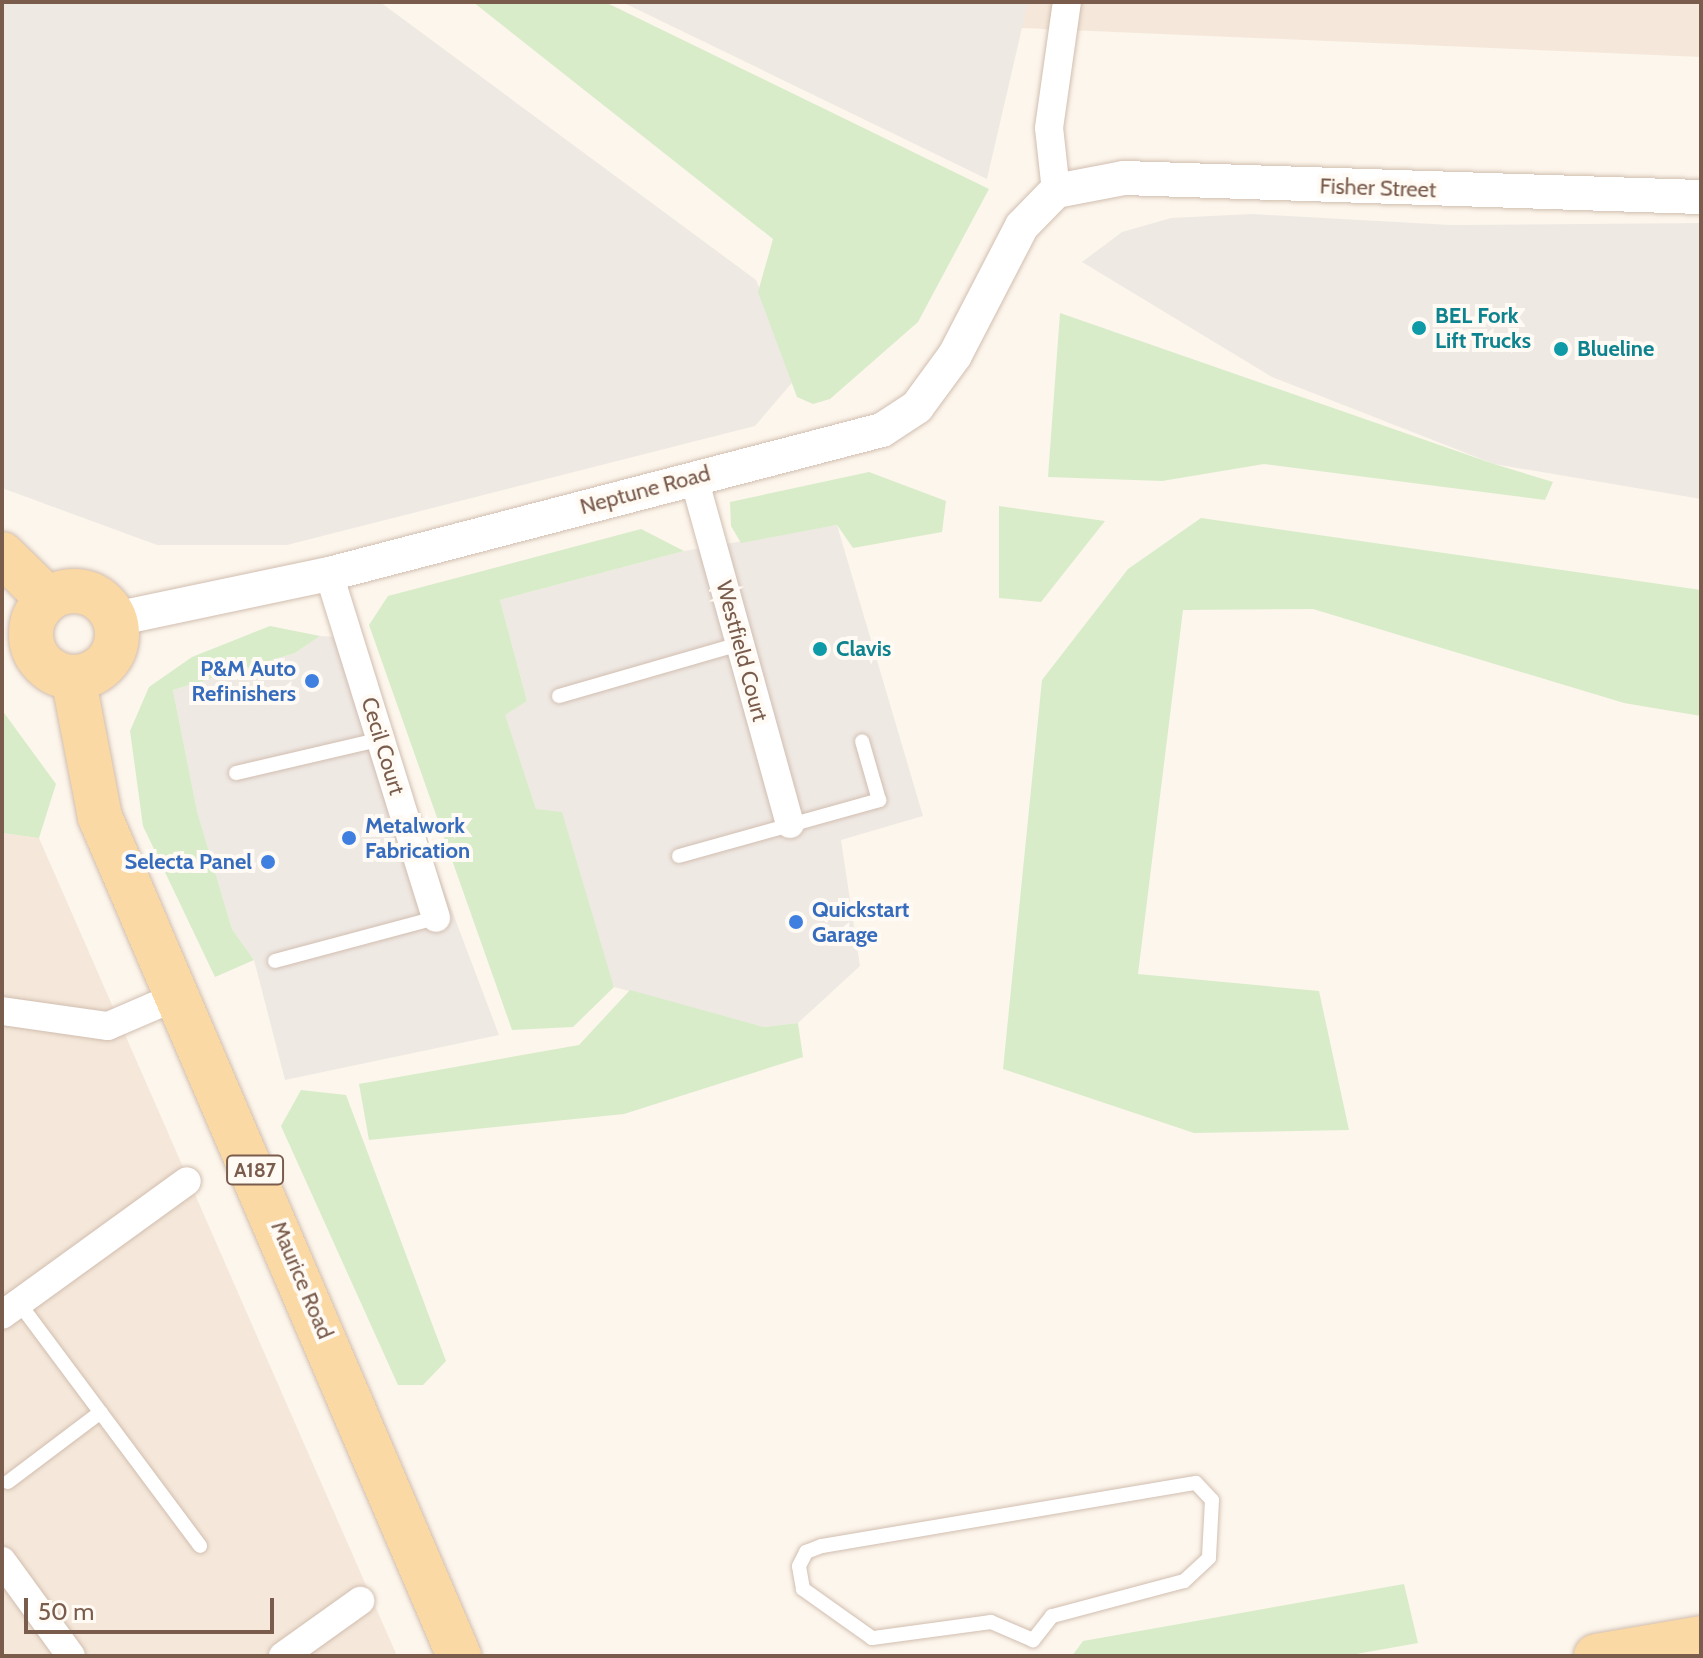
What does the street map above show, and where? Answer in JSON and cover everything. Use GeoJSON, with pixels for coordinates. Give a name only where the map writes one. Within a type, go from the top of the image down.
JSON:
{"type":"FeatureCollection","features":[{"type":"Feature","properties":{"kind":"main road"},"geometry":{"type":"LineString","coordinates":[[2,554],[48,599]]}},
{"type":"Feature","properties":{"kind":"main road"},"geometry":{"type":"LineString","coordinates":[[87,592],[115,619],[110,659],[73,677],[49,669],[33,647],[33,621],[48,599],[87,592]]}},
{"type":"Feature","properties":{"kind":"main road","name":"Maurice Road"},"geometry":{"type":"LineString","coordinates":[[73,677],[100,817],[180,995],[459,1656]]}},
{"type":"Feature","properties":{"kind":"main road"},"geometry":{"type":"LineString","coordinates":[[1617,1654],[1701,1638]]}},
{"type":"Feature","properties":{"kind":"street"},"geometry":{"type":"LineString","coordinates":[[1056,191],[1049,128],[1067,2]]}},
{"type":"Feature","properties":{"kind":"street","name":"Fisher Street"},"geometry":{"type":"LineString","coordinates":[[1056,191],[1124,178],[1701,197]]}},
{"type":"Feature","properties":{"kind":"street","name":"Neptune Road"},"geometry":{"type":"LineString","coordinates":[[115,619],[329,574],[882,430],[917,407],[955,355],[1022,226],[1056,191]]}},
{"type":"Feature","properties":{"kind":"street","name":"Westfield Court"},"geometry":{"type":"LineString","coordinates":[[694,478],[790,824]]}},
{"type":"Feature","properties":{"kind":"street","name":"Cecil Court"},"geometry":{"type":"LineString","coordinates":[[329,574],[436,918]]}},
{"type":"Feature","properties":{"kind":"street"},"geometry":{"type":"LineString","coordinates":[[2,1011],[108,1026],[180,995]]}},
{"type":"Feature","properties":{"kind":"street"},"geometry":{"type":"LineString","coordinates":[[10,1309],[187,1181]]}},
{"type":"Feature","properties":{"kind":"street"},"geometry":{"type":"LineString","coordinates":[[2,1561],[71,1656]]}},
{"type":"Feature","properties":{"kind":"street"},"geometry":{"type":"LineString","coordinates":[[283,1656],[360,1601]]}},
{"type":"Feature","properties":{"kind":"lane"},"geometry":{"type":"LineString","coordinates":[[559,696],[739,644]]}},
{"type":"Feature","properties":{"kind":"lane"},"geometry":{"type":"LineString","coordinates":[[236,773],[382,739]]}},
{"type":"Feature","properties":{"kind":"lane"},"geometry":{"type":"LineString","coordinates":[[679,856],[879,800],[862,741]]}},
{"type":"Feature","properties":{"kind":"lane"},"geometry":{"type":"LineString","coordinates":[[275,961],[436,918]]}},
{"type":"Feature","properties":{"kind":"lane"},"geometry":{"type":"LineString","coordinates":[[10,1309],[101,1412],[200,1546]]}},
{"type":"Feature","properties":{"kind":"lane"},"geometry":{"type":"LineString","coordinates":[[8,1482],[101,1412]]}},
{"type":"Feature","properties":{"kind":"lane"},"geometry":{"type":"LineString","coordinates":[[1033,1640],[991,1622],[872,1638],[803,1589],[799,1566],[806,1552],[822,1546],[1196,1483],[1212,1500],[1209,1558],[1184,1581],[1052,1616],[1033,1640],[1036,1656]]}},
{"type":"Feature","properties":{"kind":"shaded area"},"geometry":{"type":"Polygon","coordinates":[[[2,2],[380,2],[756,280],[797,377],[755,426],[287,545],[157,545],[2,488],[2,2]]]}},
{"type":"Feature","properties":{"kind":"shaded area"},"geometry":{"type":"Polygon","coordinates":[[[622,2],[1028,2],[987,179],[622,2]]]}},
{"type":"Feature","properties":{"kind":"shaded area"},"geometry":{"type":"Polygon","coordinates":[[[1028,2],[1701,2],[1701,57],[1021,28],[1028,2]]]}},
{"type":"Feature","properties":{"kind":"shaded area"},"geometry":{"type":"Polygon","coordinates":[[[1251,214],[1451,225],[1701,223],[1701,499],[1494,464],[1272,377],[1082,262],[1122,232],[1171,218],[1251,214]]]}},
{"type":"Feature","properties":{"kind":"shaded area"},"geometry":{"type":"Polygon","coordinates":[[[837,525],[923,816],[841,840],[860,966],[798,1023],[764,1027],[614,987],[563,819],[536,809],[504,715],[527,701],[500,600],[684,551],[837,525]]]}},
{"type":"Feature","properties":{"kind":"shaded area"},"geometry":{"type":"Polygon","coordinates":[[[320,636],[349,638],[499,1035],[285,1080],[254,960],[232,929],[197,811],[173,690],[295,653],[320,636]]]}},
{"type":"Feature","properties":{"kind":"shaded area"},"geometry":{"type":"Polygon","coordinates":[[[2,833],[39,838],[397,1656],[2,1656],[2,833]]]}},
{"type":"Feature","properties":{"kind":"green space"},"geometry":{"type":"Polygon","coordinates":[[[473,2],[605,2],[989,189],[918,322],[830,399],[813,404],[797,397],[758,292],[773,239],[473,2]]]}},
{"type":"Feature","properties":{"kind":"green space"},"geometry":{"type":"Polygon","coordinates":[[[1060,313],[1553,482],[1545,500],[1264,464],[1162,481],[1048,477],[1060,313]]]}},
{"type":"Feature","properties":{"kind":"green space"},"geometry":{"type":"Polygon","coordinates":[[[869,472],[946,501],[942,532],[853,548],[837,525],[741,543],[731,526],[730,502],[869,472]]]}},
{"type":"Feature","properties":{"kind":"green space"},"geometry":{"type":"Polygon","coordinates":[[[999,506],[1105,521],[1041,602],[999,598],[999,506]]]}},
{"type":"Feature","properties":{"kind":"green space"},"geometry":{"type":"Polygon","coordinates":[[[1201,518],[1701,590],[1701,716],[1624,703],[1313,609],[1183,610],[1138,974],[1319,991],[1349,1130],[1194,1133],[1003,1069],[1042,680],[1128,569],[1201,518]]]}},
{"type":"Feature","properties":{"kind":"green space"},"geometry":{"type":"Polygon","coordinates":[[[641,529],[684,551],[500,600],[527,701],[505,715],[536,809],[562,812],[614,987],[573,1027],[512,1030],[369,625],[388,596],[641,529]]]}},
{"type":"Feature","properties":{"kind":"green space"},"geometry":{"type":"Polygon","coordinates":[[[270,626],[320,636],[295,653],[173,690],[197,811],[232,929],[254,960],[215,977],[143,826],[130,731],[149,687],[192,657],[270,626]]]}},
{"type":"Feature","properties":{"kind":"green space"},"geometry":{"type":"Polygon","coordinates":[[[2,710],[56,784],[39,838],[2,833],[2,710]]]}},
{"type":"Feature","properties":{"kind":"green space"},"geometry":{"type":"Polygon","coordinates":[[[630,990],[764,1027],[798,1023],[803,1057],[624,1114],[369,1140],[359,1084],[579,1045],[630,990]]]}},
{"type":"Feature","properties":{"kind":"green space"},"geometry":{"type":"Polygon","coordinates":[[[301,1090],[346,1095],[446,1361],[423,1385],[398,1385],[281,1126],[301,1090]]]}},
{"type":"Feature","properties":{"kind":"green space"},"geometry":{"type":"Polygon","coordinates":[[[1404,1584],[1418,1643],[1345,1656],[1072,1656],[1083,1641],[1404,1584]]]}},
{"type":"Feature","properties":{"kind":"place","name":"BEL Fork Lift Trucks"},"geometry":{"type":"Point","coordinates":[1419,328]}},
{"type":"Feature","properties":{"kind":"place","name":"Blueline"},"geometry":{"type":"Point","coordinates":[1561,349]}},
{"type":"Feature","properties":{"kind":"place","name":"Clavis"},"geometry":{"type":"Point","coordinates":[820,649]}},
{"type":"Feature","properties":{"kind":"place","name":"P&M Auto Refinishers"},"geometry":{"type":"Point","coordinates":[312,681]}},
{"type":"Feature","properties":{"kind":"place","name":"Metalwork Fabrication"},"geometry":{"type":"Point","coordinates":[349,838]}},
{"type":"Feature","properties":{"kind":"place","name":"Selecta Panel"},"geometry":{"type":"Point","coordinates":[268,862]}},
{"type":"Feature","properties":{"kind":"place","name":"Quickstart Garage"},"geometry":{"type":"Point","coordinates":[796,922]}}]}
